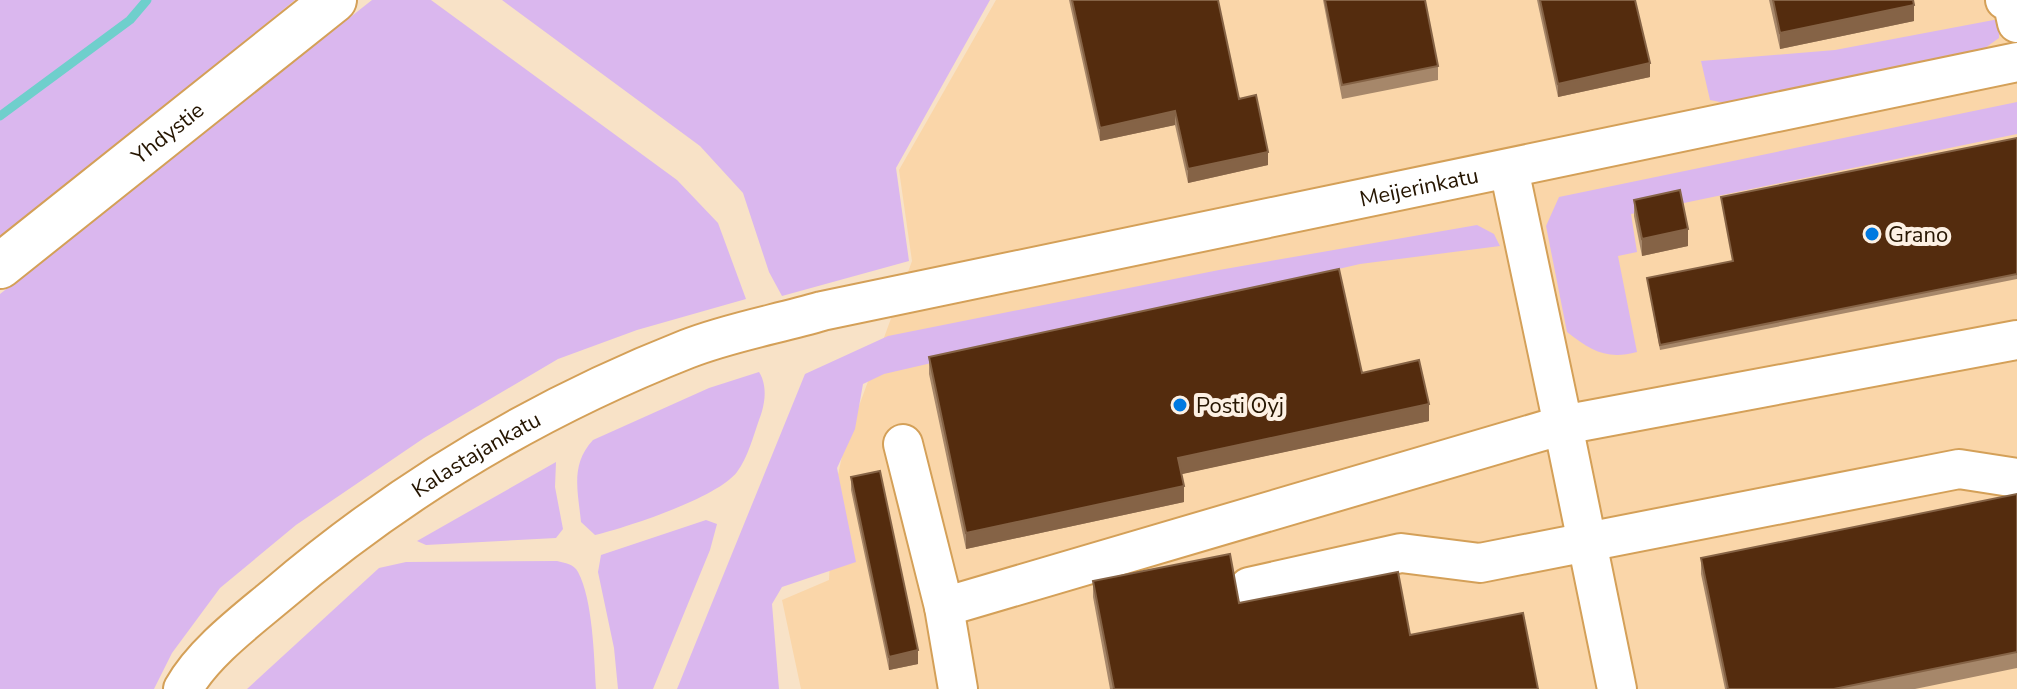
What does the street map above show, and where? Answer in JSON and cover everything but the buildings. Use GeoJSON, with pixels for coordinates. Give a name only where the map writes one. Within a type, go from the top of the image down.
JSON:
{"type":"FeatureCollection","features":[{"type":"Feature","properties":{"kind":"main road","name":"Yhdystie"},"geometry":{"type":"LineString","coordinates":[[0,266],[334,0]]}},
{"type":"Feature","properties":{"kind":"street"},"geometry":{"type":"LineString","coordinates":[[2005,0],[2013,5],[2017,23]]}},
{"type":"Feature","properties":{"kind":"street","name":"Meijerinkatu"},"geometry":{"type":"LineString","coordinates":[[822,311],[2017,62]]}},
{"type":"Feature","properties":{"kind":"street"},"geometry":{"type":"LineString","coordinates":[[1509,169],[1617,689]]}},
{"type":"Feature","properties":{"kind":"street","name":"Kalastajankatu"},"geometry":{"type":"LineString","coordinates":[[183,689],[190,676],[307,569],[460,460],[570,402],[690,348],[822,311]]}},
{"type":"Feature","properties":{"kind":"street"},"geometry":{"type":"LineString","coordinates":[[944,607],[1563,425],[2017,340]]}},
{"type":"Feature","properties":{"kind":"street"},"geometry":{"type":"LineString","coordinates":[[903,444],[944,607],[958,689]]}},
{"type":"Feature","properties":{"kind":"street"},"geometry":{"type":"LineString","coordinates":[[1249,587],[1401,553],[1480,563],[1959,469],[2017,478]]}},
{"type":"Feature","properties":{"kind":"shaded area"},"geometry":{"type":"Polygon","coordinates":[[[0,0],[295,0],[0,241],[0,0]]]}},
{"type":"Feature","properties":{"kind":"shaded area"},"geometry":{"type":"Polygon","coordinates":[[[372,0],[431,0],[677,180],[718,223],[746,299],[637,330],[558,359],[424,438],[296,525],[220,588],[172,653],[154,689],[0,689],[0,294],[372,0]]]}},
{"type":"Feature","properties":{"kind":"shaded area"},"geometry":{"type":"Polygon","coordinates":[[[502,0],[990,0],[896,168],[909,261],[782,296],[769,272],[743,193],[700,146],[502,0]]]}},
{"type":"Feature","properties":{"kind":"shaded area"},"geometry":{"type":"Polygon","coordinates":[[[996,0],[2017,0],[2017,689],[801,689],[782,600],[829,580],[833,498],[844,447],[912,261],[899,170],[996,0]]]}},
{"type":"Feature","properties":{"kind":"shaded area"},"geometry":{"type":"Polygon","coordinates":[[[1999,19],[1999,38],[1971,58],[1730,104],[1710,100],[1701,61],[1835,50],[1999,19]]]}},
{"type":"Feature","properties":{"kind":"shaded area"},"geometry":{"type":"Polygon","coordinates":[[[2017,102],[2017,134],[1631,214],[1637,252],[1618,256],[1637,352],[1617,355],[1600,352],[1567,332],[1546,226],[1559,197],[2017,102]]]}},
{"type":"Feature","properties":{"kind":"shaded area"},"geometry":{"type":"Polygon","coordinates":[[[1477,225],[1494,234],[1500,246],[1360,264],[884,374],[863,384],[855,429],[837,468],[856,562],[782,587],[772,604],[779,689],[677,689],[805,374],[888,336],[1219,270],[1477,225]]]}},
{"type":"Feature","properties":{"kind":"shaded area"},"geometry":{"type":"Polygon","coordinates":[[[759,372],[765,389],[761,414],[744,460],[727,482],[671,510],[610,531],[595,535],[581,522],[578,469],[593,440],[709,388],[759,372]]]}},
{"type":"Feature","properties":{"kind":"shaded area"},"geometry":{"type":"Polygon","coordinates":[[[556,462],[555,487],[563,529],[556,538],[426,545],[417,541],[556,462]]]}},
{"type":"Feature","properties":{"kind":"shaded area"},"geometry":{"type":"Polygon","coordinates":[[[706,520],[717,524],[710,550],[653,689],[618,689],[614,648],[598,572],[601,555],[706,520]]]}},
{"type":"Feature","properties":{"kind":"shaded area"},"geometry":{"type":"Polygon","coordinates":[[[557,561],[574,567],[583,584],[592,629],[596,689],[247,689],[379,568],[406,562],[557,561]]]}},
{"type":"Feature","properties":{"kind":"waterway"},"geometry":{"type":"LineString","coordinates":[[0,116],[130,20],[147,0]]}},
{"type":"Feature","properties":{"kind":"place","name":"Grano"},"geometry":{"type":"Point","coordinates":[1872,234]}},
{"type":"Feature","properties":{"kind":"place","name":"Posti Oyj"},"geometry":{"type":"Point","coordinates":[1180,405]}}]}
